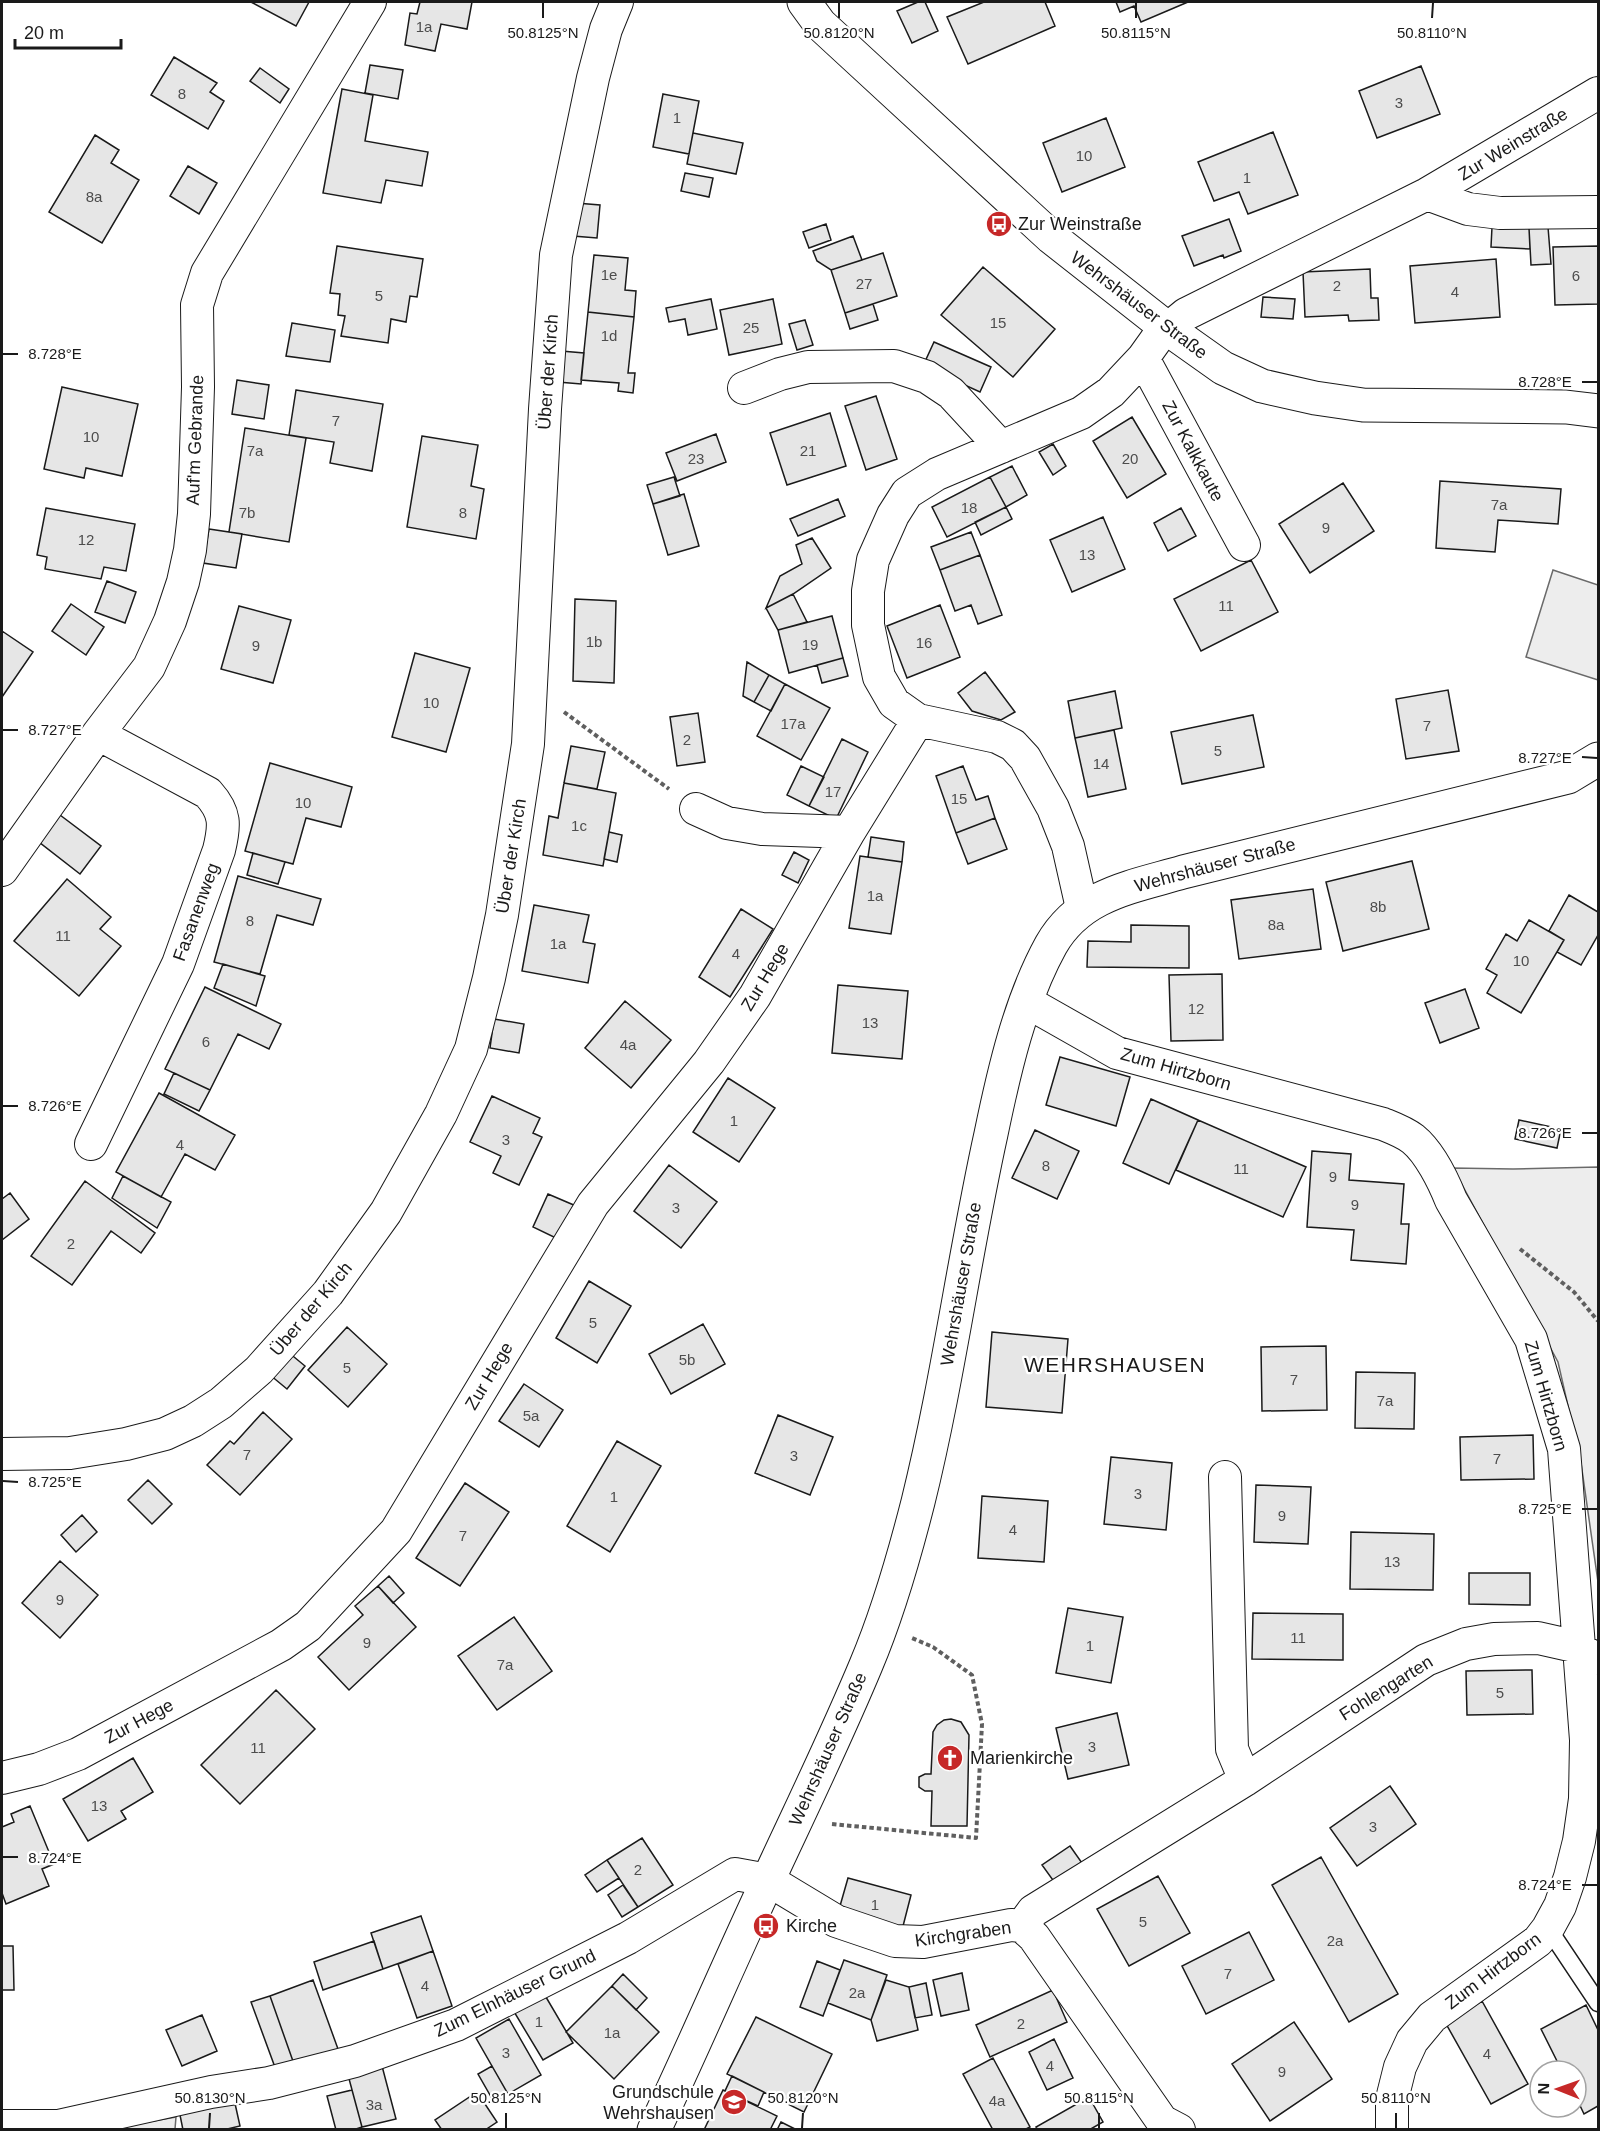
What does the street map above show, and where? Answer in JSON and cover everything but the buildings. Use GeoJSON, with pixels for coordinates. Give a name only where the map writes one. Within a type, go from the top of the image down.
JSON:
{"type":"FeatureCollection","features":[{"type":"Feature","properties":{"kind":"street","name":"Auf'm Gebrande"},"geometry":{"type":"LineString","coordinates":[[2,870],[98,734],[149,667],[170,621],[183,582],[190,550],[194,514],[198,387],[197,305],[207,273],[370,2]]}},
{"type":"Feature","properties":{"kind":"street","name":"Über der Kirch"},"geometry":{"type":"LineString","coordinates":[[2,1454],[70,1453],[126,1444],[165,1434],[193,1421],[221,1403],[259,1370],[328,1293],[386,1212],[441,1114],[471,1049],[502,915],[528,744],[544,421],[556,255],[593,78],[606,28],[616,2]]}},
{"type":"Feature","properties":{"kind":"street","name":"Wehrshäuser Straße"},"geometry":{"type":"LineString","coordinates":[[804,2],[820,24],[1051,237],[1223,369],[1262,386],[1315,398],[1363,405],[1566,407],[1599,411]]}},
{"type":"Feature","properties":{"kind":"street","name":"Zur Weinstraße"},"geometry":{"type":"LineString","coordinates":[[1168,329],[1196,309],[1427,194],[1599,93]]}},
{"type":"Feature","properties":{"kind":"street","name":"Zur Weinstraße"},"geometry":{"type":"LineString","coordinates":[[1427,194],[1468,209],[1500,213],[1599,212]]}},
{"type":"Feature","properties":{"kind":"street"},"geometry":{"type":"LineString","coordinates":[[1082,908],[1068,846],[1044,790],[1025,758],[1013,746],[998,737],[918,720],[894,703],[879,677],[868,625],[868,591],[873,560],[893,515],[908,493],[937,474],[1082,413],[1111,392],[1143,358],[1158,337],[1168,329]]}},
{"type":"Feature","properties":{"kind":"street","name":"Zur Kalkkaute"},"geometry":{"type":"LineString","coordinates":[[1143,358],[1244,545]]}},
{"type":"Feature","properties":{"kind":"street"},"geometry":{"type":"LineString","coordinates":[[744,388],[780,374],[808,367],[894,366],[927,377],[951,393],[1001,447]]}},
{"type":"Feature","properties":{"kind":"street","name":"Wehrshäuser Straße"},"geometry":{"type":"LineString","coordinates":[[1566,407],[1599,402]]}},
{"type":"Feature","properties":{"kind":"street","name":"Zur Hege"},"geometry":{"type":"LineString","coordinates":[[2,1778],[39,1769],[78,1754],[280,1646],[308,1626],[396,1531],[593,1204],[710,1062],[755,996],[849,832],[918,720]]}},
{"type":"Feature","properties":{"kind":"street","name":"Fasanenweg"},"geometry":{"type":"LineString","coordinates":[[91,1144],[178,964],[219,850],[223,832],[223,816],[217,803],[208,793],[98,734]]}},
{"type":"Feature","properties":{"kind":"street","name":"Wehrshäuser Straße"},"geometry":{"type":"LineString","coordinates":[[654,2130],[867,1664],[882,1624],[918,1500],[949,1352],[978,1192],[1012,1047],[1040,968],[1062,929],[1082,908],[1124,889],[1183,872],[1583,780],[1599,759]]}},
{"type":"Feature","properties":{"kind":"street"},"geometry":{"type":"LineString","coordinates":[[696,810],[727,823],[762,829],[849,832]]}},
{"type":"Feature","properties":{"kind":"street","name":"Zum Hirtzborn"},"geometry":{"type":"LineString","coordinates":[[1027,1002],[1117,1053],[1383,1124],[1404,1133],[1414,1140],[1442,1178],[1451,1200],[1532,1339],[1564,1449],[1588,1654],[1584,1799],[1579,1841],[1560,1906],[1538,1941],[1432,2017],[1412,2041],[1400,2067],[1392,2099],[1392,2130]]}},
{"type":"Feature","properties":{"kind":"street"},"geometry":{"type":"LineString","coordinates":[[1225,1477],[1232,1749],[1245,1780]]}},
{"type":"Feature","properties":{"kind":"street","name":"Fohlengarten"},"geometry":{"type":"LineString","coordinates":[[1022,1926],[1033,1911],[1245,1780],[1426,1660],[1466,1644],[1494,1639],[1538,1638],[1588,1654]]}},
{"type":"Feature","properties":{"kind":"street","name":"Zum Elnhäuser Grund"},"geometry":{"type":"LineString","coordinates":[[2,2126],[58,2126],[211,2092],[269,2083],[355,2061],[456,2025],[628,1938],[735,1874],[768,1880]]}},
{"type":"Feature","properties":{"kind":"street","name":"Kirchgraben"},"geometry":{"type":"LineString","coordinates":[[768,1880],[836,1921],[895,1941],[923,1942],[1011,1925],[1022,1926],[1034,1937],[1162,2121],[1179,2130]]}},
{"type":"Feature","properties":{"kind":"lane"},"geometry":{"type":"LineString","coordinates":[[1548,1928],[1599,2003]]}},
{"type":"Feature","properties":{"kind":"path"},"geometry":{"type":"LineString","coordinates":[[530,686],[696,810]]}},
{"type":"Feature","properties":{"kind":"path"},"geometry":{"type":"LineString","coordinates":[[1543,1267],[1574,1292],[1599,1321]]}},
{"type":"Feature","properties":{"kind":"path"},"geometry":{"type":"LineString","coordinates":[[796,1820],[976,1838],[982,1724],[972,1675],[933,1647],[882,1624]]}},
{"type":"Feature","properties":{"kind":"shaded area"},"geometry":{"type":"Polygon","coordinates":[[[1553,570],[1598,585],[1598,680],[1526,657],[1553,570]]]}},
{"type":"Feature","properties":{"kind":"shaded area"},"geometry":{"type":"Polygon","coordinates":[[[1598,1167],[1598,1582],[1581,1463],[1558,1362],[1453,1168],[1598,1167]]]}},
{"type":"Feature","properties":{"kind":"shaded area"},"geometry":{"type":"Polygon","coordinates":[[[176,2117],[175,2129],[108,2129],[176,2117]]]}},
{"type":"Feature","properties":{"kind":"place","name":"Zur Weinstraße"},"geometry":{"type":"Point","coordinates":[999,224]}},
{"type":"Feature","properties":{"kind":"place","name":"Marienkirche"},"geometry":{"type":"Point","coordinates":[950,1758]}},
{"type":"Feature","properties":{"kind":"place","name":"Kirche"},"geometry":{"type":"Point","coordinates":[766,1926]}},
{"type":"Feature","properties":{"kind":"place","name":"Grundschule Wehrshausen"},"geometry":{"type":"Point","coordinates":[734,2102]}},
{"type":"Feature","properties":{"kind":"district","name":"WEHRSHAUSEN"},"geometry":{"type":"Point","coordinates":[1115,1364]}}]}
